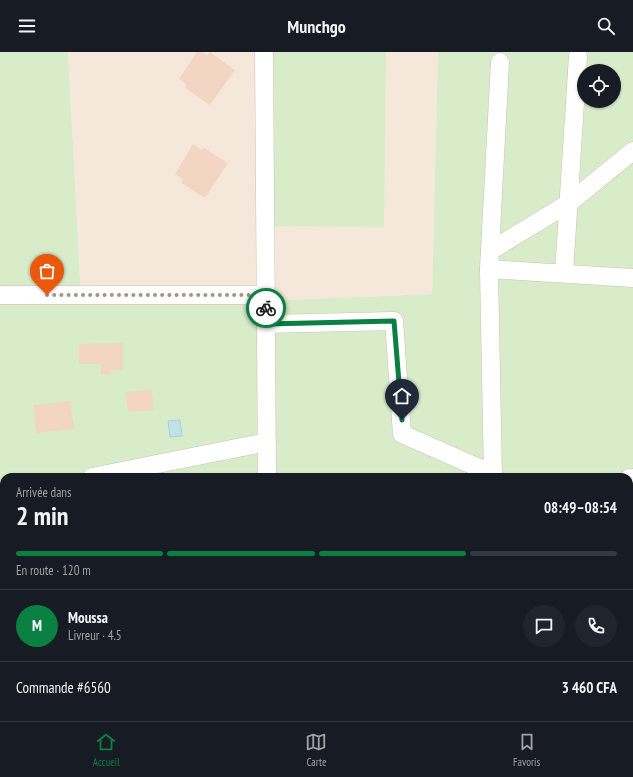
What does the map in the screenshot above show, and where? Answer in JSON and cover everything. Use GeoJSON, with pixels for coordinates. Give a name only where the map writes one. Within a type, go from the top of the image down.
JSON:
{"type":"FeatureCollection","features":[{"type":"Feature","properties":{"kind":"street"},"geometry":{"type":"LineString","coordinates":[[264,52],[267,473]]}},
{"type":"Feature","properties":{"kind":"street"},"geometry":{"type":"LineString","coordinates":[[564,273],[578,56]]}},
{"type":"Feature","properties":{"kind":"street"},"geometry":{"type":"LineString","coordinates":[[493,473],[489,269],[500,62]]}},
{"type":"Feature","properties":{"kind":"street"},"geometry":{"type":"LineString","coordinates":[[490,251],[568,203],[633,151]]}},
{"type":"Feature","properties":{"kind":"street"},"geometry":{"type":"LineString","coordinates":[[489,269],[633,278]]}},
{"type":"Feature","properties":{"kind":"street"},"geometry":{"type":"LineString","coordinates":[[0,295],[266,295]]}},
{"type":"Feature","properties":{"kind":"street"},"geometry":{"type":"LineString","coordinates":[[266,324],[394,321],[402,434],[489,473]]}},
{"type":"Feature","properties":{"kind":"street"},"geometry":{"type":"LineString","coordinates":[[112,473],[267,442]]}},
{"type":"Feature","properties":{"kind":"shaded area"},"geometry":{"type":"Polygon","coordinates":[[[68,52],[438,52],[432,294],[260,301],[81,296],[68,52]]]}},
{"type":"Feature","properties":{"kind":"green space"},"geometry":{"type":"Polygon","coordinates":[[[0,52],[68,52],[81,296],[260,301],[432,294],[438,52],[633,52],[633,473],[0,473],[0,52]]]}},
{"type":"Feature","properties":{"kind":"green space"},"geometry":{"type":"Polygon","coordinates":[[[268,52],[386,52],[384,227],[267,226],[268,52]]]}},
{"type":"Feature","properties":{"kind":"water"},"geometry":{"type":"Polygon","coordinates":[[[180,420],[182,436],[170,437],[168,421],[180,420]]]}},
{"type":"Feature","properties":{"kind":"building"},"geometry":{"type":"Polygon","coordinates":[[[197,52],[202,52],[207,55],[210,52],[235,70],[210,105],[185,88],[187,85],[179,79],[197,52]]]}},
{"type":"Feature","properties":{"kind":"building"},"geometry":{"type":"Polygon","coordinates":[[[193,144],[202,150],[204,148],[228,163],[205,198],[181,183],[183,179],[175,174],[193,144]]]}},
{"type":"Feature","properties":{"kind":"building"},"geometry":{"type":"Polygon","coordinates":[[[123,343],[123,370],[111,370],[111,374],[101,375],[101,364],[79,364],[79,344],[123,343]]]}},
{"type":"Feature","properties":{"kind":"building"},"geometry":{"type":"Polygon","coordinates":[[[152,390],[154,410],[128,412],[126,392],[152,390]]]}},
{"type":"Feature","properties":{"kind":"building"},"geometry":{"type":"Polygon","coordinates":[[[70,401],[74,429],[36,433],[33,405],[70,401]]]}},
{"type":"Feature","properties":{"kind":"way so far"},"geometry":{"type":"LineString","coordinates":[[47,295],[266,295],[266,308]]}},
{"type":"Feature","properties":{"kind":"route"},"geometry":{"type":"LineString","coordinates":[[266,308],[266,324],[394,321],[402,420]]}}]}
